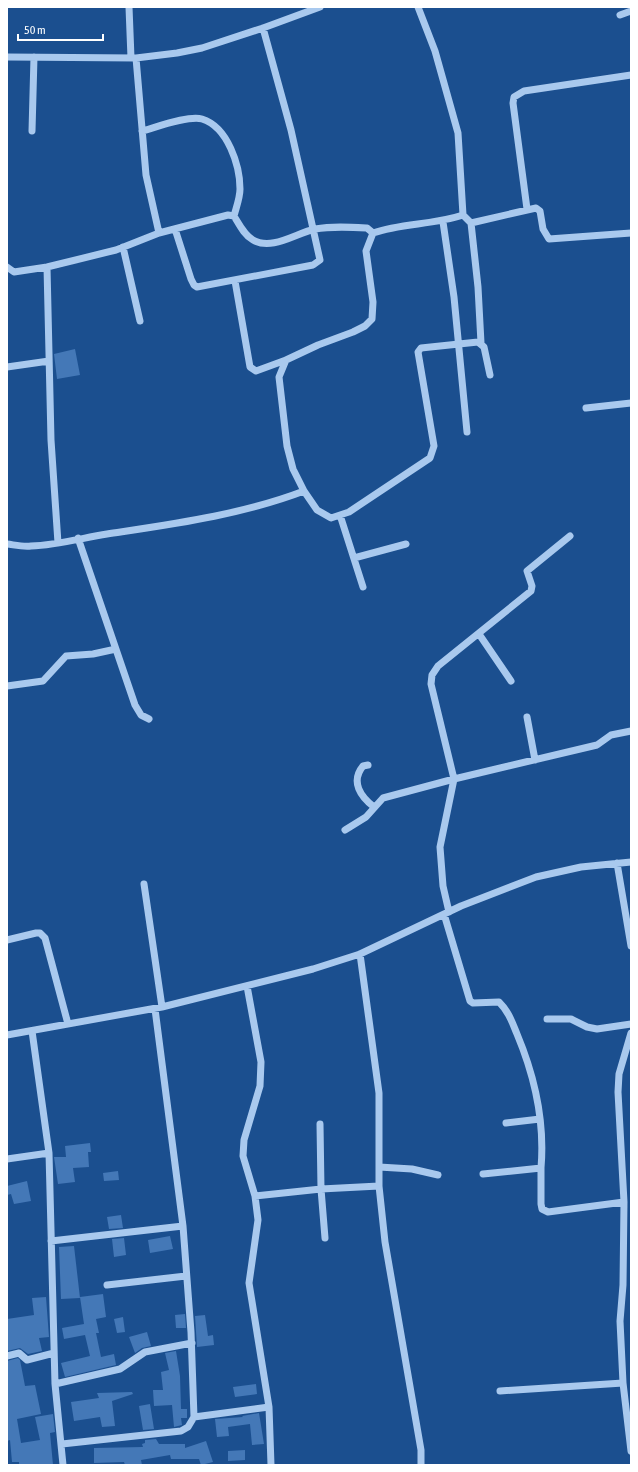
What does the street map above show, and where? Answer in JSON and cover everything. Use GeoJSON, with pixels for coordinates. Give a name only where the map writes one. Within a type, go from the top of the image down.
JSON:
{"type":"FeatureCollection","features":[{"type":"Feature","properties":{"kind":"street"},"geometry":{"type":"LineString","coordinates":[[130,7],[146,175],[159,233]]}},
{"type":"Feature","properties":{"kind":"street"},"geometry":{"type":"LineString","coordinates":[[7,57],[134,58],[202,48],[320,7]]}},
{"type":"Feature","properties":{"kind":"street"},"geometry":{"type":"LineString","coordinates":[[418,7],[435,51],[458,133],[462,215],[471,222],[478,288],[481,343],[484,347],[490,375]]}},
{"type":"Feature","properties":{"kind":"street"},"geometry":{"type":"LineString","coordinates":[[620,15],[631,11]]}},
{"type":"Feature","properties":{"kind":"street"},"geometry":{"type":"LineString","coordinates":[[175,229],[194,285],[200,287],[317,263],[320,260],[291,130],[263,28]]}},
{"type":"Feature","properties":{"kind":"street"},"geometry":{"type":"LineString","coordinates":[[32,131],[34,57]]}},
{"type":"Feature","properties":{"kind":"street"},"geometry":{"type":"LineString","coordinates":[[527,209],[513,103],[514,97],[524,91],[631,75]]}},
{"type":"Feature","properties":{"kind":"street"},"geometry":{"type":"LineString","coordinates":[[142,131],[192,118],[202,119],[221,132],[232,152],[239,176],[240,189],[234,216]]}},
{"type":"Feature","properties":{"kind":"street"},"geometry":{"type":"LineString","coordinates":[[471,222],[536,208],[540,211],[543,229],[549,239],[631,233]]}},
{"type":"Feature","properties":{"kind":"street"},"geometry":{"type":"LineString","coordinates":[[7,267],[14,272],[47,266],[123,247],[159,233],[228,215],[234,216],[247,235],[253,240],[264,243],[276,242],[314,229],[341,227],[367,228],[373,233]]}},
{"type":"Feature","properties":{"kind":"street"},"geometry":{"type":"LineString","coordinates":[[373,233],[414,224],[442,222],[462,215]]}},
{"type":"Feature","properties":{"kind":"street"},"geometry":{"type":"LineString","coordinates":[[442,222],[454,297],[457,343],[467,432]]}},
{"type":"Feature","properties":{"kind":"street"},"geometry":{"type":"LineString","coordinates":[[235,281],[250,367],[256,371],[286,360],[318,345],[359,330],[366,326],[372,319],[373,302],[366,252],[373,233]]}},
{"type":"Feature","properties":{"kind":"street"},"geometry":{"type":"LineString","coordinates":[[123,247],[140,321]]}},
{"type":"Feature","properties":{"kind":"street"},"geometry":{"type":"LineString","coordinates":[[47,266],[51,440],[58,543]]}},
{"type":"Feature","properties":{"kind":"street"},"geometry":{"type":"LineString","coordinates":[[286,360],[279,377],[287,446],[293,469],[304,491],[317,510],[331,518],[349,512],[430,458],[434,446],[418,352],[421,348],[457,343],[481,343]]}},
{"type":"Feature","properties":{"kind":"street"},"geometry":{"type":"LineString","coordinates":[[7,367],[49,361]]}},
{"type":"Feature","properties":{"kind":"street"},"geometry":{"type":"LineString","coordinates":[[586,408],[631,403]]}},
{"type":"Feature","properties":{"kind":"street"},"geometry":{"type":"LineString","coordinates":[[7,544],[30,546],[58,543],[78,538],[245,510],[276,502],[304,491]]}},
{"type":"Feature","properties":{"kind":"street"},"geometry":{"type":"LineString","coordinates":[[340,515],[363,587]]}},
{"type":"Feature","properties":{"kind":"street"},"geometry":{"type":"LineString","coordinates":[[570,536],[527,571],[532,586],[531,591],[438,666],[432,675],[432,684],[454,779],[440,847],[443,886],[446,913],[470,1000],[473,1003],[499,1002],[507,1010],[533,1078],[540,1119],[542,1146],[542,1209],[548,1212],[624,1202]]}},
{"type":"Feature","properties":{"kind":"street"},"geometry":{"type":"LineString","coordinates":[[78,538],[138,711],[144,718],[149,719]]}},
{"type":"Feature","properties":{"kind":"street"},"geometry":{"type":"LineString","coordinates":[[354,558],[406,544]]}},
{"type":"Feature","properties":{"kind":"street"},"geometry":{"type":"LineString","coordinates":[[479,634],[511,681]]}},
{"type":"Feature","properties":{"kind":"street"},"geometry":{"type":"LineString","coordinates":[[7,686],[43,681],[66,656],[92,654],[116,649]]}},
{"type":"Feature","properties":{"kind":"street"},"geometry":{"type":"LineString","coordinates":[[527,717],[535,760]]}},
{"type":"Feature","properties":{"kind":"street"},"geometry":{"type":"LineString","coordinates":[[346,830],[366,817],[383,798],[454,779],[597,745],[611,735],[631,731]]}},
{"type":"Feature","properties":{"kind":"street"},"geometry":{"type":"LineString","coordinates":[[368,765],[363,766],[360,770],[357,786],[363,798],[374,807]]}},
{"type":"Feature","properties":{"kind":"street"},"geometry":{"type":"LineString","coordinates":[[7,1035],[159,1008],[313,969],[360,954],[446,913],[507,888],[557,871],[631,862]]}},
{"type":"Feature","properties":{"kind":"street"},"geometry":{"type":"LineString","coordinates":[[617,863],[631,946]]}},
{"type":"Feature","properties":{"kind":"street"},"geometry":{"type":"LineString","coordinates":[[62,1444],[181,1431],[188,1427],[194,1417],[192,1343],[183,1226],[144,884]]}},
{"type":"Feature","properties":{"kind":"street"},"geometry":{"type":"LineString","coordinates":[[7,940],[36,933],[40,933],[45,938],[68,1024]]}},
{"type":"Feature","properties":{"kind":"street"},"geometry":{"type":"LineString","coordinates":[[360,954],[379,1093],[379,1186],[385,1242],[421,1450],[421,1465]]}},
{"type":"Feature","properties":{"kind":"street"},"geometry":{"type":"LineString","coordinates":[[247,986],[261,1062],[260,1086],[244,1140],[243,1156],[255,1196],[258,1223],[249,1283],[268,1407],[271,1465]]}},
{"type":"Feature","properties":{"kind":"street"},"geometry":{"type":"LineString","coordinates":[[547,1019],[571,1019],[597,1029],[631,1024]]}},
{"type":"Feature","properties":{"kind":"street"},"geometry":{"type":"LineString","coordinates":[[32,1031],[49,1153],[55,1384],[63,1465]]}},
{"type":"Feature","properties":{"kind":"street"},"geometry":{"type":"LineString","coordinates":[[631,1033],[620,1074],[618,1092],[624,1202],[623,1285],[620,1321],[623,1384],[630,1429],[631,1451]]}},
{"type":"Feature","properties":{"kind":"street"},"geometry":{"type":"LineString","coordinates":[[506,1123],[540,1119]]}},
{"type":"Feature","properties":{"kind":"street"},"geometry":{"type":"LineString","coordinates":[[320,1124],[321,1189],[325,1238]]}},
{"type":"Feature","properties":{"kind":"street"},"geometry":{"type":"LineString","coordinates":[[7,1160],[49,1153]]}},
{"type":"Feature","properties":{"kind":"street"},"geometry":{"type":"LineString","coordinates":[[380,1167],[412,1169],[438,1175]]}},
{"type":"Feature","properties":{"kind":"street"},"geometry":{"type":"LineString","coordinates":[[483,1174],[541,1168]]}},
{"type":"Feature","properties":{"kind":"street"},"geometry":{"type":"LineString","coordinates":[[255,1196],[321,1189],[379,1186]]}},
{"type":"Feature","properties":{"kind":"street"},"geometry":{"type":"LineString","coordinates":[[51,1241],[183,1226]]}},
{"type":"Feature","properties":{"kind":"street"},"geometry":{"type":"LineString","coordinates":[[107,1285],[186,1276]]}},
{"type":"Feature","properties":{"kind":"street"},"geometry":{"type":"LineString","coordinates":[[623,1285],[631,1285]]}},
{"type":"Feature","properties":{"kind":"street"},"geometry":{"type":"LineString","coordinates":[[55,1384],[120,1369],[149,1351],[192,1343]]}},
{"type":"Feature","properties":{"kind":"street"},"geometry":{"type":"LineString","coordinates":[[7,1356],[19,1353],[25,1359],[30,1360],[54,1353]]}},
{"type":"Feature","properties":{"kind":"street"},"geometry":{"type":"LineString","coordinates":[[500,1390],[623,1384]]}},
{"type":"Feature","properties":{"kind":"street"},"geometry":{"type":"LineString","coordinates":[[194,1417],[268,1407]]}},
{"type":"Feature","properties":{"kind":"building"},"geometry":{"type":"Polygon","coordinates":[[[75,349],[80,375],[57,379],[54,354],[75,349]]]}},
{"type":"Feature","properties":{"kind":"building"},"geometry":{"type":"Polygon","coordinates":[[[90,1143],[91,1152],[88,1152],[89,1167],[73,1168],[75,1182],[58,1184],[54,1157],[66,1157],[65,1146],[90,1143]]]}},
{"type":"Feature","properties":{"kind":"building"},"geometry":{"type":"Polygon","coordinates":[[[118,1171],[119,1180],[104,1181],[103,1173],[118,1171]]]}},
{"type":"Feature","properties":{"kind":"building"},"geometry":{"type":"Polygon","coordinates":[[[27,1181],[31,1201],[14,1204],[11,1194],[7,1195],[7,1186],[27,1181]]]}},
{"type":"Feature","properties":{"kind":"building"},"geometry":{"type":"Polygon","coordinates":[[[121,1215],[123,1228],[109,1229],[107,1217],[121,1215]]]}},
{"type":"Feature","properties":{"kind":"building"},"geometry":{"type":"Polygon","coordinates":[[[170,1236],[173,1249],[150,1253],[148,1240],[170,1236]]]}},
{"type":"Feature","properties":{"kind":"building"},"geometry":{"type":"Polygon","coordinates":[[[124,1238],[126,1255],[114,1257],[112,1239],[124,1238]]]}},
{"type":"Feature","properties":{"kind":"building"},"geometry":{"type":"Polygon","coordinates":[[[74,1246],[80,1298],[61,1299],[59,1247],[74,1246]]]}},
{"type":"Feature","properties":{"kind":"building"},"geometry":{"type":"Polygon","coordinates":[[[103,1294],[106,1317],[96,1319],[99,1333],[96,1333],[101,1357],[114,1354],[116,1365],[65,1377],[61,1363],[90,1356],[85,1335],[64,1339],[62,1328],[84,1324],[80,1297],[103,1294]]]}},
{"type":"Feature","properties":{"kind":"building"},"geometry":{"type":"Polygon","coordinates":[[[46,1297],[49,1337],[39,1338],[42,1351],[28,1354],[20,1348],[7,1351],[7,1319],[34,1315],[32,1298],[46,1297]]]}},
{"type":"Feature","properties":{"kind":"building"},"geometry":{"type":"Polygon","coordinates":[[[185,1314],[186,1328],[176,1328],[175,1315],[185,1314]]]}},
{"type":"Feature","properties":{"kind":"building"},"geometry":{"type":"Polygon","coordinates":[[[205,1315],[208,1336],[213,1335],[214,1345],[197,1347],[195,1316],[205,1315]]]}},
{"type":"Feature","properties":{"kind":"building"},"geometry":{"type":"Polygon","coordinates":[[[123,1317],[125,1332],[117,1333],[114,1319],[123,1317]]]}},
{"type":"Feature","properties":{"kind":"building"},"geometry":{"type":"Polygon","coordinates":[[[147,1332],[151,1346],[142,1348],[135,1353],[129,1337],[147,1332]]]}},
{"type":"Feature","properties":{"kind":"building"},"geometry":{"type":"Polygon","coordinates":[[[176,1351],[180,1376],[181,1409],[187,1409],[187,1418],[181,1418],[182,1425],[174,1427],[172,1405],[154,1406],[153,1390],[163,1390],[161,1372],[169,1370],[165,1353],[176,1351]]]}},
{"type":"Feature","properties":{"kind":"building"},"geometry":{"type":"Polygon","coordinates":[[[18,1358],[20,1360],[25,1386],[35,1385],[41,1414],[17,1419],[21,1443],[40,1440],[35,1417],[53,1414],[55,1432],[50,1433],[53,1465],[19,1465],[19,1462],[12,1462],[10,1440],[7,1441],[7,1361],[18,1358]]]}},
{"type":"Feature","properties":{"kind":"building"},"geometry":{"type":"Polygon","coordinates":[[[256,1384],[257,1394],[235,1397],[233,1387],[256,1384]]]}},
{"type":"Feature","properties":{"kind":"building"},"geometry":{"type":"Polygon","coordinates":[[[132,1392],[133,1394],[112,1401],[115,1426],[102,1427],[100,1417],[74,1421],[71,1402],[99,1398],[97,1393],[132,1392]]]}},
{"type":"Feature","properties":{"kind":"building"},"geometry":{"type":"Polygon","coordinates":[[[150,1404],[154,1429],[143,1430],[139,1406],[150,1404]]]}},
{"type":"Feature","properties":{"kind":"building"},"geometry":{"type":"Polygon","coordinates":[[[259,1413],[264,1444],[252,1445],[250,1424],[228,1427],[229,1436],[217,1437],[215,1419],[243,1417],[242,1416],[259,1413]]]}},
{"type":"Feature","properties":{"kind":"building"},"geometry":{"type":"Polygon","coordinates":[[[156,1439],[159,1444],[185,1444],[185,1448],[206,1441],[213,1462],[201,1465],[199,1459],[171,1459],[170,1455],[141,1460],[142,1465],[125,1465],[124,1462],[94,1463],[94,1448],[143,1447],[142,1444],[145,1443],[145,1440],[156,1439]]]}},
{"type":"Feature","properties":{"kind":"building"},"geometry":{"type":"Polygon","coordinates":[[[245,1450],[245,1460],[228,1461],[228,1451],[245,1450]]]}}]}
